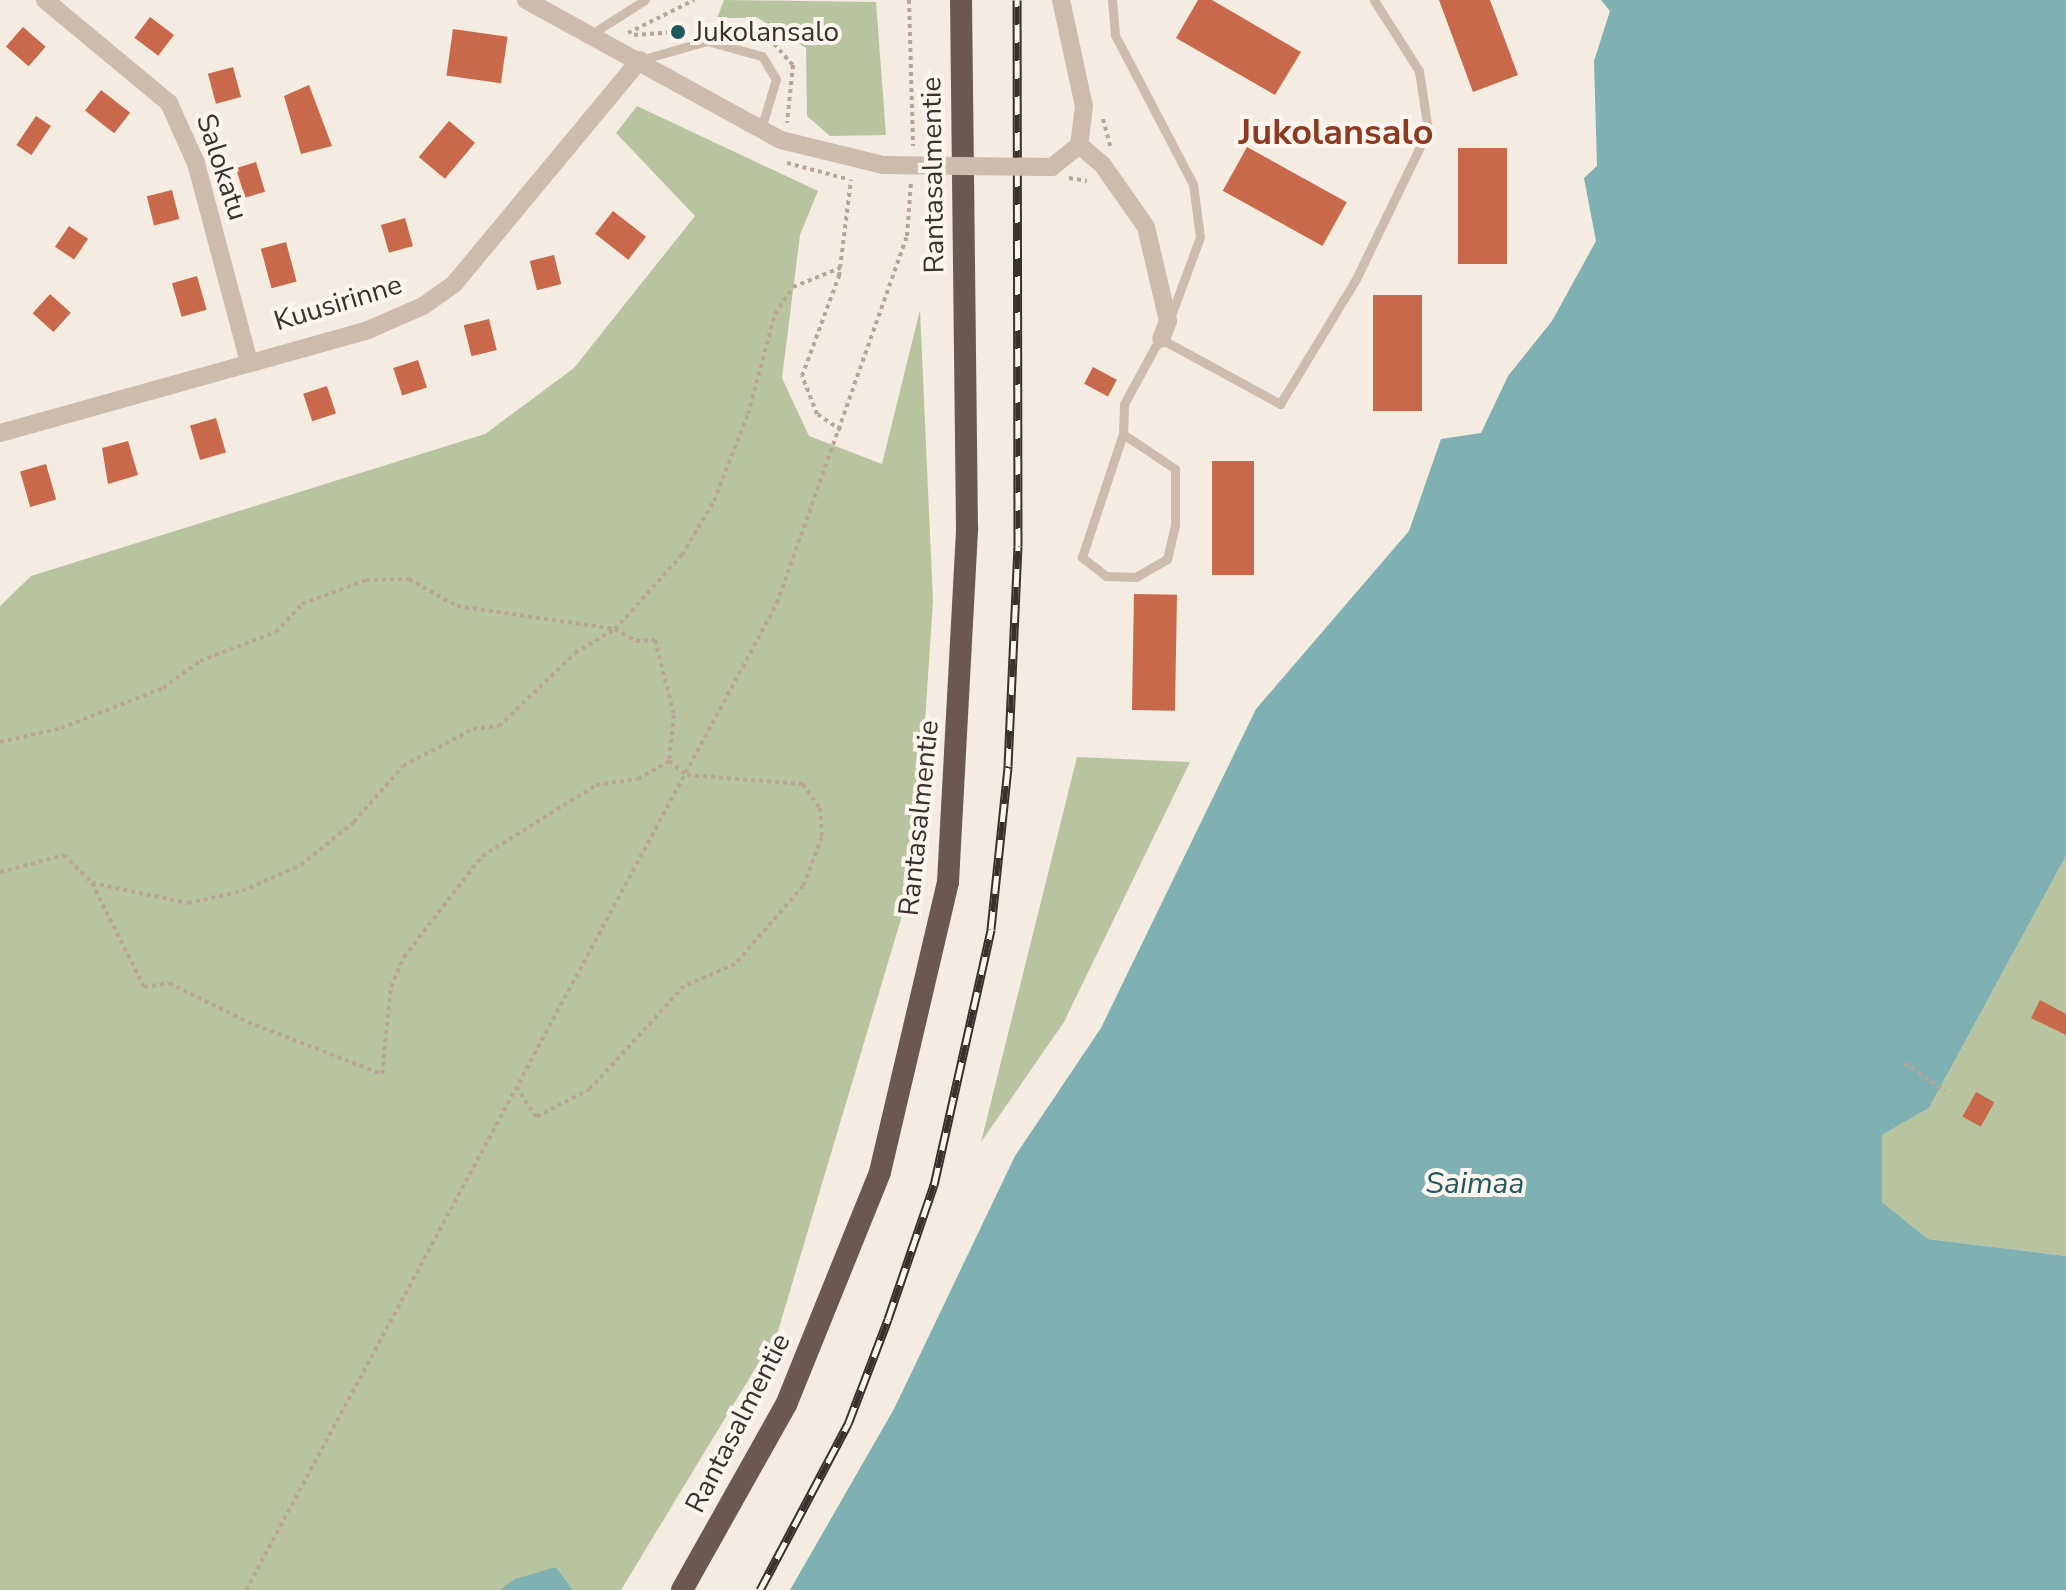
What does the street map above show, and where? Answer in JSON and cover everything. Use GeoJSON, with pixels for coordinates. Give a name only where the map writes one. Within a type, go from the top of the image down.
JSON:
{"type":"FeatureCollection","features":[{"type":"Feature","properties":{"kind":"highway","name":"Rantasalmentie"},"geometry":{"type":"LineString","coordinates":[[682,1590],[786,1405],[880,1172],[948,882],[967,528],[961,0]]}},
{"type":"Feature","properties":{"kind":"street","name":"Salokatu"},"geometry":{"type":"LineString","coordinates":[[45,0],[169,103],[196,163],[248,359]]}},
{"type":"Feature","properties":{"kind":"street"},"geometry":{"type":"LineString","coordinates":[[526,0],[761,129],[809,151],[883,165],[1052,167],[1079,145],[1084,106],[1061,0]]}},
{"type":"Feature","properties":{"kind":"street","name":"Kuusirinne"},"geometry":{"type":"LineString","coordinates":[[0,433],[248,359],[393,321],[454,284],[640,60]]}},
{"type":"Feature","properties":{"kind":"street"},"geometry":{"type":"LineString","coordinates":[[1079,145],[1102,164],[1146,227],[1168,321],[1161,339]]}},
{"type":"Feature","properties":{"kind":"lane"},"geometry":{"type":"LineString","coordinates":[[589,36],[645,0]]}},
{"type":"Feature","properties":{"kind":"lane"},"geometry":{"type":"LineString","coordinates":[[1112,0],[1115,35],[1193,184],[1200,237],[1168,321]]}},
{"type":"Feature","properties":{"kind":"lane"},"geometry":{"type":"LineString","coordinates":[[1123,434],[1175,469],[1175,525],[1167,559],[1136,577],[1106,576],[1082,557],[1123,434],[1124,404],[1161,339],[1280,404],[1356,279],[1428,130],[1419,71],[1374,0]]}},
{"type":"Feature","properties":{"kind":"lane"},"geometry":{"type":"LineString","coordinates":[[640,60],[707,41],[762,56],[776,79],[761,129]]}},
{"type":"Feature","properties":{"kind":"path"},"geometry":{"type":"LineString","coordinates":[[611,48],[617,37],[694,0]]}},
{"type":"Feature","properties":{"kind":"path"},"geometry":{"type":"LineString","coordinates":[[909,0],[913,150]]}},
{"type":"Feature","properties":{"kind":"path"},"geometry":{"type":"LineString","coordinates":[[246,1590],[777,603],[841,430],[907,236],[912,176]]}},
{"type":"Feature","properties":{"kind":"path"},"geometry":{"type":"LineString","coordinates":[[1063,179],[1082,177],[1101,189]]}},
{"type":"Feature","properties":{"kind":"path"},"geometry":{"type":"LineString","coordinates":[[841,430],[817,414],[802,376],[840,268],[851,180]]}},
{"type":"Feature","properties":{"kind":"path"},"geometry":{"type":"LineString","coordinates":[[92,883],[188,903],[301,865],[354,822],[403,766],[473,729],[499,726],[544,677],[615,629],[682,555],[714,501],[748,414],[775,314],[793,287],[840,268]]}},
{"type":"Feature","properties":{"kind":"path"},"geometry":{"type":"LineString","coordinates":[[0,742],[122,706],[200,661],[276,632],[302,604],[366,580],[409,579],[457,606],[615,629],[636,641],[655,640],[668,670],[674,715],[669,761]]}},
{"type":"Feature","properties":{"kind":"path"},"geometry":{"type":"LineString","coordinates":[[516,1086],[536,1117],[564,1108],[635,1046],[684,986],[735,964],[803,886],[822,837],[820,808],[803,784],[687,775],[669,761]]}},
{"type":"Feature","properties":{"kind":"path"},"geometry":{"type":"LineString","coordinates":[[0,872],[64,855],[92,883],[144,987],[169,983],[248,1022],[311,1040],[382,1074],[391,987],[404,957],[482,856],[596,785],[638,779],[669,761]]}},
{"type":"Feature","properties":{"kind":"path"},"geometry":{"type":"LineString","coordinates":[[1905,1063],[1945,1091]]}},
{"type":"Feature","properties":{"kind":"green space"},"geometry":{"type":"Polygon","coordinates":[[[724,0],[876,2],[886,135],[830,136],[807,116],[806,48],[758,18],[717,18],[724,0]]]}},
{"type":"Feature","properties":{"kind":"green space"},"geometry":{"type":"Polygon","coordinates":[[[637,106],[818,191],[800,235],[782,378],[809,436],[882,464],[920,310],[933,601],[915,872],[778,1331],[621,1590],[573,1590],[556,1567],[500,1590],[0,1590],[0,606],[31,576],[485,434],[574,368],[695,216],[616,133],[637,106]]]}},
{"type":"Feature","properties":{"kind":"green space"},"geometry":{"type":"Polygon","coordinates":[[[1077,757],[1190,762],[1064,1022],[981,1142],[1077,757]]]}},
{"type":"Feature","properties":{"kind":"green space"},"geometry":{"type":"Polygon","coordinates":[[[2066,856],[2066,1256],[1928,1239],[1882,1202],[1882,1135],[1929,1108],[2066,856]]]}},
{"type":"Feature","properties":{"kind":"water","name":"Saimaa"},"geometry":{"type":"Polygon","coordinates":[[[1601,0],[2066,0],[2066,856],[1929,1108],[1882,1135],[1882,1202],[1928,1239],[2066,1256],[2066,1590],[790,1590],[894,1409],[1015,1156],[1101,1028],[1256,709],[1409,531],[1441,439],[1481,433],[1508,376],[1552,321],[1596,241],[1584,178],[1597,166],[1594,61],[1610,11],[1601,0]]]}},
{"type":"Feature","properties":{"kind":"water"},"geometry":{"type":"Polygon","coordinates":[[[556,1567],[573,1590],[500,1590],[515,1579],[556,1567]]]}},
{"type":"Feature","properties":{"kind":"building"},"geometry":{"type":"Polygon","coordinates":[[[1198,0],[1212,0],[1301,52],[1275,95],[1176,38],[1198,0]]]}},
{"type":"Feature","properties":{"kind":"building"},"geometry":{"type":"Polygon","coordinates":[[[1439,0],[1490,0],[1518,75],[1473,92],[1439,0]]]}},
{"type":"Feature","properties":{"kind":"building"},"geometry":{"type":"Polygon","coordinates":[[[150,17],[174,35],[158,56],[134,38],[150,17]]]}},
{"type":"Feature","properties":{"kind":"building"},"geometry":{"type":"Polygon","coordinates":[[[23,27],[46,47],[29,66],[6,47],[23,27]]]}},
{"type":"Feature","properties":{"kind":"building"},"geometry":{"type":"Polygon","coordinates":[[[453,29],[507,37],[501,83],[446,76],[453,29]]]}},
{"type":"Feature","properties":{"kind":"building"},"geometry":{"type":"Polygon","coordinates":[[[233,67],[241,97],[216,104],[208,74],[233,67]]]}},
{"type":"Feature","properties":{"kind":"building"},"geometry":{"type":"Polygon","coordinates":[[[309,85],[332,146],[301,154],[284,96],[309,85]]]}},
{"type":"Feature","properties":{"kind":"building"},"geometry":{"type":"Polygon","coordinates":[[[101,90],[130,113],[114,133],[85,110],[101,90]]]}},
{"type":"Feature","properties":{"kind":"building"},"geometry":{"type":"Polygon","coordinates":[[[36,116],[51,126],[31,155],[16,145],[36,116]]]}},
{"type":"Feature","properties":{"kind":"building"},"geometry":{"type":"Polygon","coordinates":[[[449,121],[475,143],[445,179],[419,157],[449,121]]]}},
{"type":"Feature","properties":{"kind":"building"},"geometry":{"type":"Polygon","coordinates":[[[1247,147],[1347,202],[1322,246],[1223,191],[1247,147]]]}},
{"type":"Feature","properties":{"kind":"building"},"geometry":{"type":"Polygon","coordinates":[[[1458,148],[1507,148],[1507,264],[1458,264],[1458,148]]]}},
{"type":"Feature","properties":{"kind":"building"},"geometry":{"type":"Polygon","coordinates":[[[256,162],[265,192],[245,198],[236,168],[256,162]]]}},
{"type":"Feature","properties":{"kind":"building"},"geometry":{"type":"Polygon","coordinates":[[[172,190],[179,219],[154,225],[147,196],[172,190]]]}},
{"type":"Feature","properties":{"kind":"building"},"geometry":{"type":"Polygon","coordinates":[[[613,211],[646,237],[628,260],[595,234],[613,211]]]}},
{"type":"Feature","properties":{"kind":"building"},"geometry":{"type":"Polygon","coordinates":[[[405,218],[413,246],[389,253],[381,225],[405,218]]]}},
{"type":"Feature","properties":{"kind":"building"},"geometry":{"type":"Polygon","coordinates":[[[69,226],[88,239],[74,260],[55,247],[69,226]]]}},
{"type":"Feature","properties":{"kind":"building"},"geometry":{"type":"Polygon","coordinates":[[[286,242],[297,282],[271,288],[261,249],[286,242]]]}},
{"type":"Feature","properties":{"kind":"building"},"geometry":{"type":"Polygon","coordinates":[[[554,255],[561,284],[537,290],[530,261],[554,255]]]}},
{"type":"Feature","properties":{"kind":"building"},"geometry":{"type":"Polygon","coordinates":[[[197,276],[207,310],[182,317],[172,283],[197,276]]]}},
{"type":"Feature","properties":{"kind":"building"},"geometry":{"type":"Polygon","coordinates":[[[50,294],[71,313],[53,332],[33,313],[50,294]]]}},
{"type":"Feature","properties":{"kind":"building"},"geometry":{"type":"Polygon","coordinates":[[[1373,295],[1422,295],[1422,411],[1373,411],[1373,295]]]}},
{"type":"Feature","properties":{"kind":"building"},"geometry":{"type":"Polygon","coordinates":[[[489,319],[497,350],[472,356],[464,325],[489,319]]]}},
{"type":"Feature","properties":{"kind":"building"},"geometry":{"type":"Polygon","coordinates":[[[418,360],[427,388],[402,396],[393,368],[418,360]]]}},
{"type":"Feature","properties":{"kind":"building"},"geometry":{"type":"Polygon","coordinates":[[[1093,367],[1117,380],[1108,396],[1084,384],[1093,367]]]}},
{"type":"Feature","properties":{"kind":"building"},"geometry":{"type":"Polygon","coordinates":[[[327,386],[336,414],[312,421],[303,394],[327,386]]]}},
{"type":"Feature","properties":{"kind":"building"},"geometry":{"type":"Polygon","coordinates":[[[216,418],[226,453],[200,460],[190,425],[216,418]]]}},
{"type":"Feature","properties":{"kind":"building"},"geometry":{"type":"Polygon","coordinates":[[[128,441],[138,475],[108,484],[102,448],[128,441]]]}},
{"type":"Feature","properties":{"kind":"building"},"geometry":{"type":"Polygon","coordinates":[[[1212,461],[1254,461],[1254,575],[1212,575],[1212,461]]]}},
{"type":"Feature","properties":{"kind":"building"},"geometry":{"type":"Polygon","coordinates":[[[46,464],[56,500],[30,507],[20,471],[46,464]]]}},
{"type":"Feature","properties":{"kind":"building"},"geometry":{"type":"Polygon","coordinates":[[[1134,594],[1177,595],[1175,711],[1132,710],[1134,594]]]}},
{"type":"Feature","properties":{"kind":"building"},"geometry":{"type":"Polygon","coordinates":[[[2040,1000],[2066,1014],[2066,1035],[2031,1018],[2040,1000]]]}},
{"type":"Feature","properties":{"kind":"building"},"geometry":{"type":"Polygon","coordinates":[[[1976,1092],[1994,1102],[1981,1127],[1962,1116],[1976,1092]]]}},
{"type":"Feature","properties":{"kind":"railway"},"geometry":{"type":"LineString","coordinates":[[760,1590],[848,1424],[888,1319],[934,1185],[991,929],[1008,766],[1018,546],[1017,0]]}},
{"type":"Feature","properties":{"kind":"place","name":"Jukolansalo"},"geometry":{"type":"Point","coordinates":[678,32]}},
{"type":"Feature","properties":{"kind":"district","name":"Jukolansalo"},"geometry":{"type":"Point","coordinates":[1336,133]}}]}
